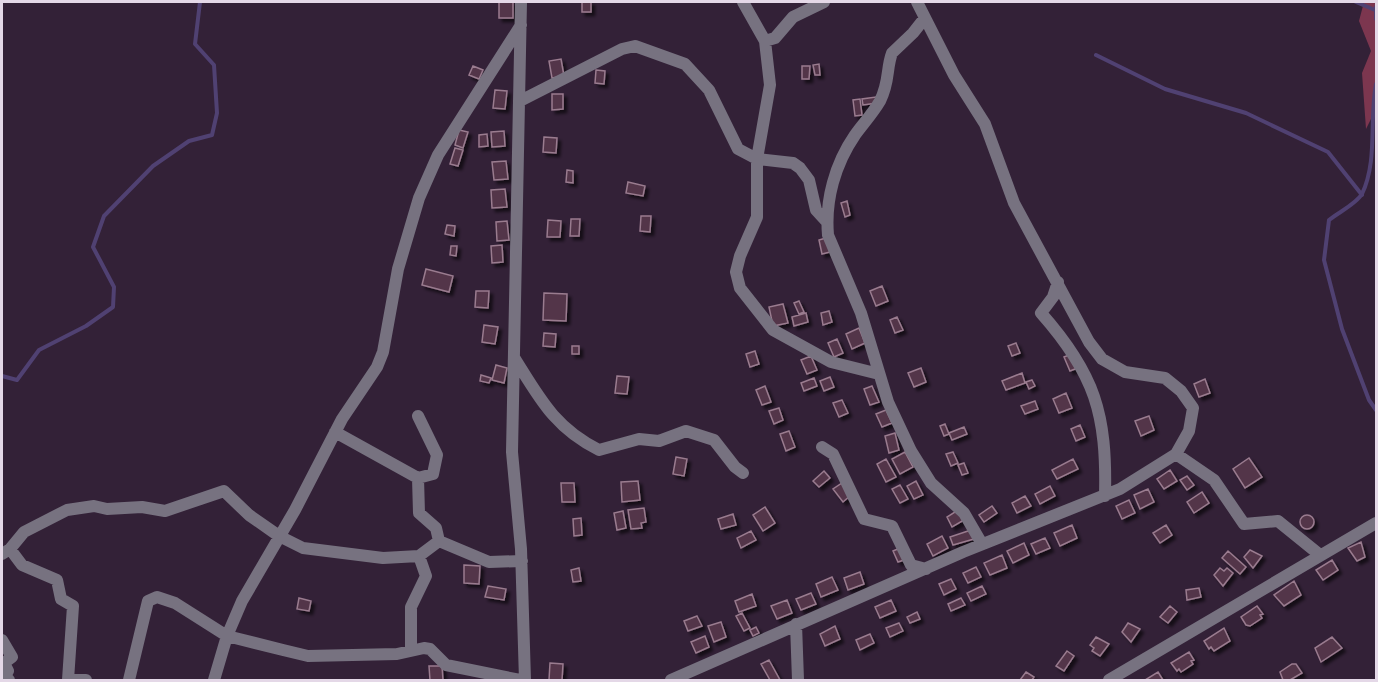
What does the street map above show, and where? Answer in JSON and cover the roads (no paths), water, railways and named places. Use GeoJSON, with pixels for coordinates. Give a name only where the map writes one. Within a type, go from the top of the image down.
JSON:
{"type":"FeatureCollection","features":[{"type":"Feature","properties":{"kind":"street"},"geometry":{"type":"LineString","coordinates":[[520,2],[512,452],[522,561],[525,681]]}},
{"type":"Feature","properties":{"kind":"street"},"geometry":{"type":"LineString","coordinates":[[743,2],[765,41],[770,84],[757,159],[757,217],[740,256],[736,272],[740,288],[773,330],[831,362],[879,374]]}},
{"type":"Feature","properties":{"kind":"street"},"geometry":{"type":"LineString","coordinates":[[765,41],[775,38],[793,17],[824,2]]}},
{"type":"Feature","properties":{"kind":"street"},"geometry":{"type":"LineString","coordinates":[[671,681],[982,544],[1105,496],[1157,468],[1176,454],[1189,431],[1193,408],[1181,391],[1165,378],[1125,372],[1102,359],[1089,342],[1014,203],[985,124],[924,19],[917,2]]}},
{"type":"Feature","properties":{"kind":"street"},"geometry":{"type":"LineString","coordinates":[[924,19],[892,53],[889,80],[879,102],[840,158],[834,176],[827,222],[833,251],[853,291],[888,402],[931,483],[964,513],[982,544]]}},
{"type":"Feature","properties":{"kind":"street"},"geometry":{"type":"LineString","coordinates":[[214,681],[227,636],[242,601],[335,432],[380,359],[398,269],[419,198],[438,155],[521,25]]}},
{"type":"Feature","properties":{"kind":"street"},"geometry":{"type":"LineString","coordinates":[[520,101],[606,57],[635,46],[658,57],[677,59],[685,64],[709,90],[738,149],[757,159],[793,163],[800,168],[809,180],[816,210],[827,222]]}},
{"type":"Feature","properties":{"kind":"street"},"geometry":{"type":"LineString","coordinates":[[1058,282],[1053,297],[1041,313],[1070,346],[1090,384],[1104,431],[1105,496]]}},
{"type":"Feature","properties":{"kind":"street"},"geometry":{"type":"LineString","coordinates":[[515,358],[544,405],[574,438],[599,450],[639,439],[659,441],[686,430],[714,440],[735,467],[743,473]]}},
{"type":"Feature","properties":{"kind":"street"},"geometry":{"type":"LineString","coordinates":[[335,432],[418,478],[433,474],[436,455],[418,416]]}},
{"type":"Feature","properties":{"kind":"street"},"geometry":{"type":"LineString","coordinates":[[822,447],[833,454],[864,519],[892,526],[911,565],[926,569]]}},
{"type":"Feature","properties":{"kind":"street"},"geometry":{"type":"LineString","coordinates":[[1176,454],[1214,480],[1244,524],[1278,521],[1320,555]]}},
{"type":"Feature","properties":{"kind":"street"},"geometry":{"type":"LineString","coordinates":[[418,478],[419,513],[436,528],[439,541]]}},
{"type":"Feature","properties":{"kind":"street"},"geometry":{"type":"LineString","coordinates":[[86,681],[68,680],[73,606],[61,598],[57,580],[22,565],[6,552],[24,532],[67,510],[94,506],[107,509],[142,507],[165,511],[224,491],[242,510],[279,536],[303,548],[349,555],[419,556],[439,541]]}},
{"type":"Feature","properties":{"kind":"street"},"geometry":{"type":"LineString","coordinates":[[1109,681],[1250,600],[1320,555],[1377,523]]}},
{"type":"Feature","properties":{"kind":"street"},"geometry":{"type":"LineString","coordinates":[[439,541],[489,562],[522,561]]}},
{"type":"Feature","properties":{"kind":"street"},"geometry":{"type":"LineString","coordinates":[[411,650],[411,607],[426,576],[419,556]]}},
{"type":"Feature","properties":{"kind":"street"},"geometry":{"type":"LineString","coordinates":[[129,681],[141,625],[148,601],[152,597],[175,603],[227,636],[308,656],[397,654],[411,650],[430,649],[446,665],[520,681]]}},
{"type":"Feature","properties":{"kind":"street"},"geometry":{"type":"LineString","coordinates":[[796,624],[798,681]]}},
{"type":"Feature","properties":{"kind":"street"},"geometry":{"type":"LineString","coordinates":[[2,640],[12,657],[4,663],[8,671],[5,676],[9,681]]}},
{"type":"Feature","properties":{"kind":"waterway"},"geometry":{"type":"LineString","coordinates":[[2,376],[17,380],[39,350],[86,326],[113,307],[114,287],[93,247],[104,216],[153,166],[189,141],[212,135],[217,113],[214,65],[195,44],[200,2]]}},
{"type":"Feature","properties":{"kind":"waterway"},"geometry":{"type":"LineString","coordinates":[[1356,2],[1375,10]]}},
{"type":"Feature","properties":{"kind":"waterway"},"geometry":{"type":"LineString","coordinates":[[1376,7],[1376,19]]}},
{"type":"Feature","properties":{"kind":"waterway"},"geometry":{"type":"LineString","coordinates":[[1096,55],[1165,89],[1246,113],[1328,152],[1362,195]]}},
{"type":"Feature","properties":{"kind":"waterway"},"geometry":{"type":"LineString","coordinates":[[1376,84],[1372,154],[1367,181],[1359,198],[1329,220],[1324,260],[1342,329],[1369,400],[1376,410]]}}]}
